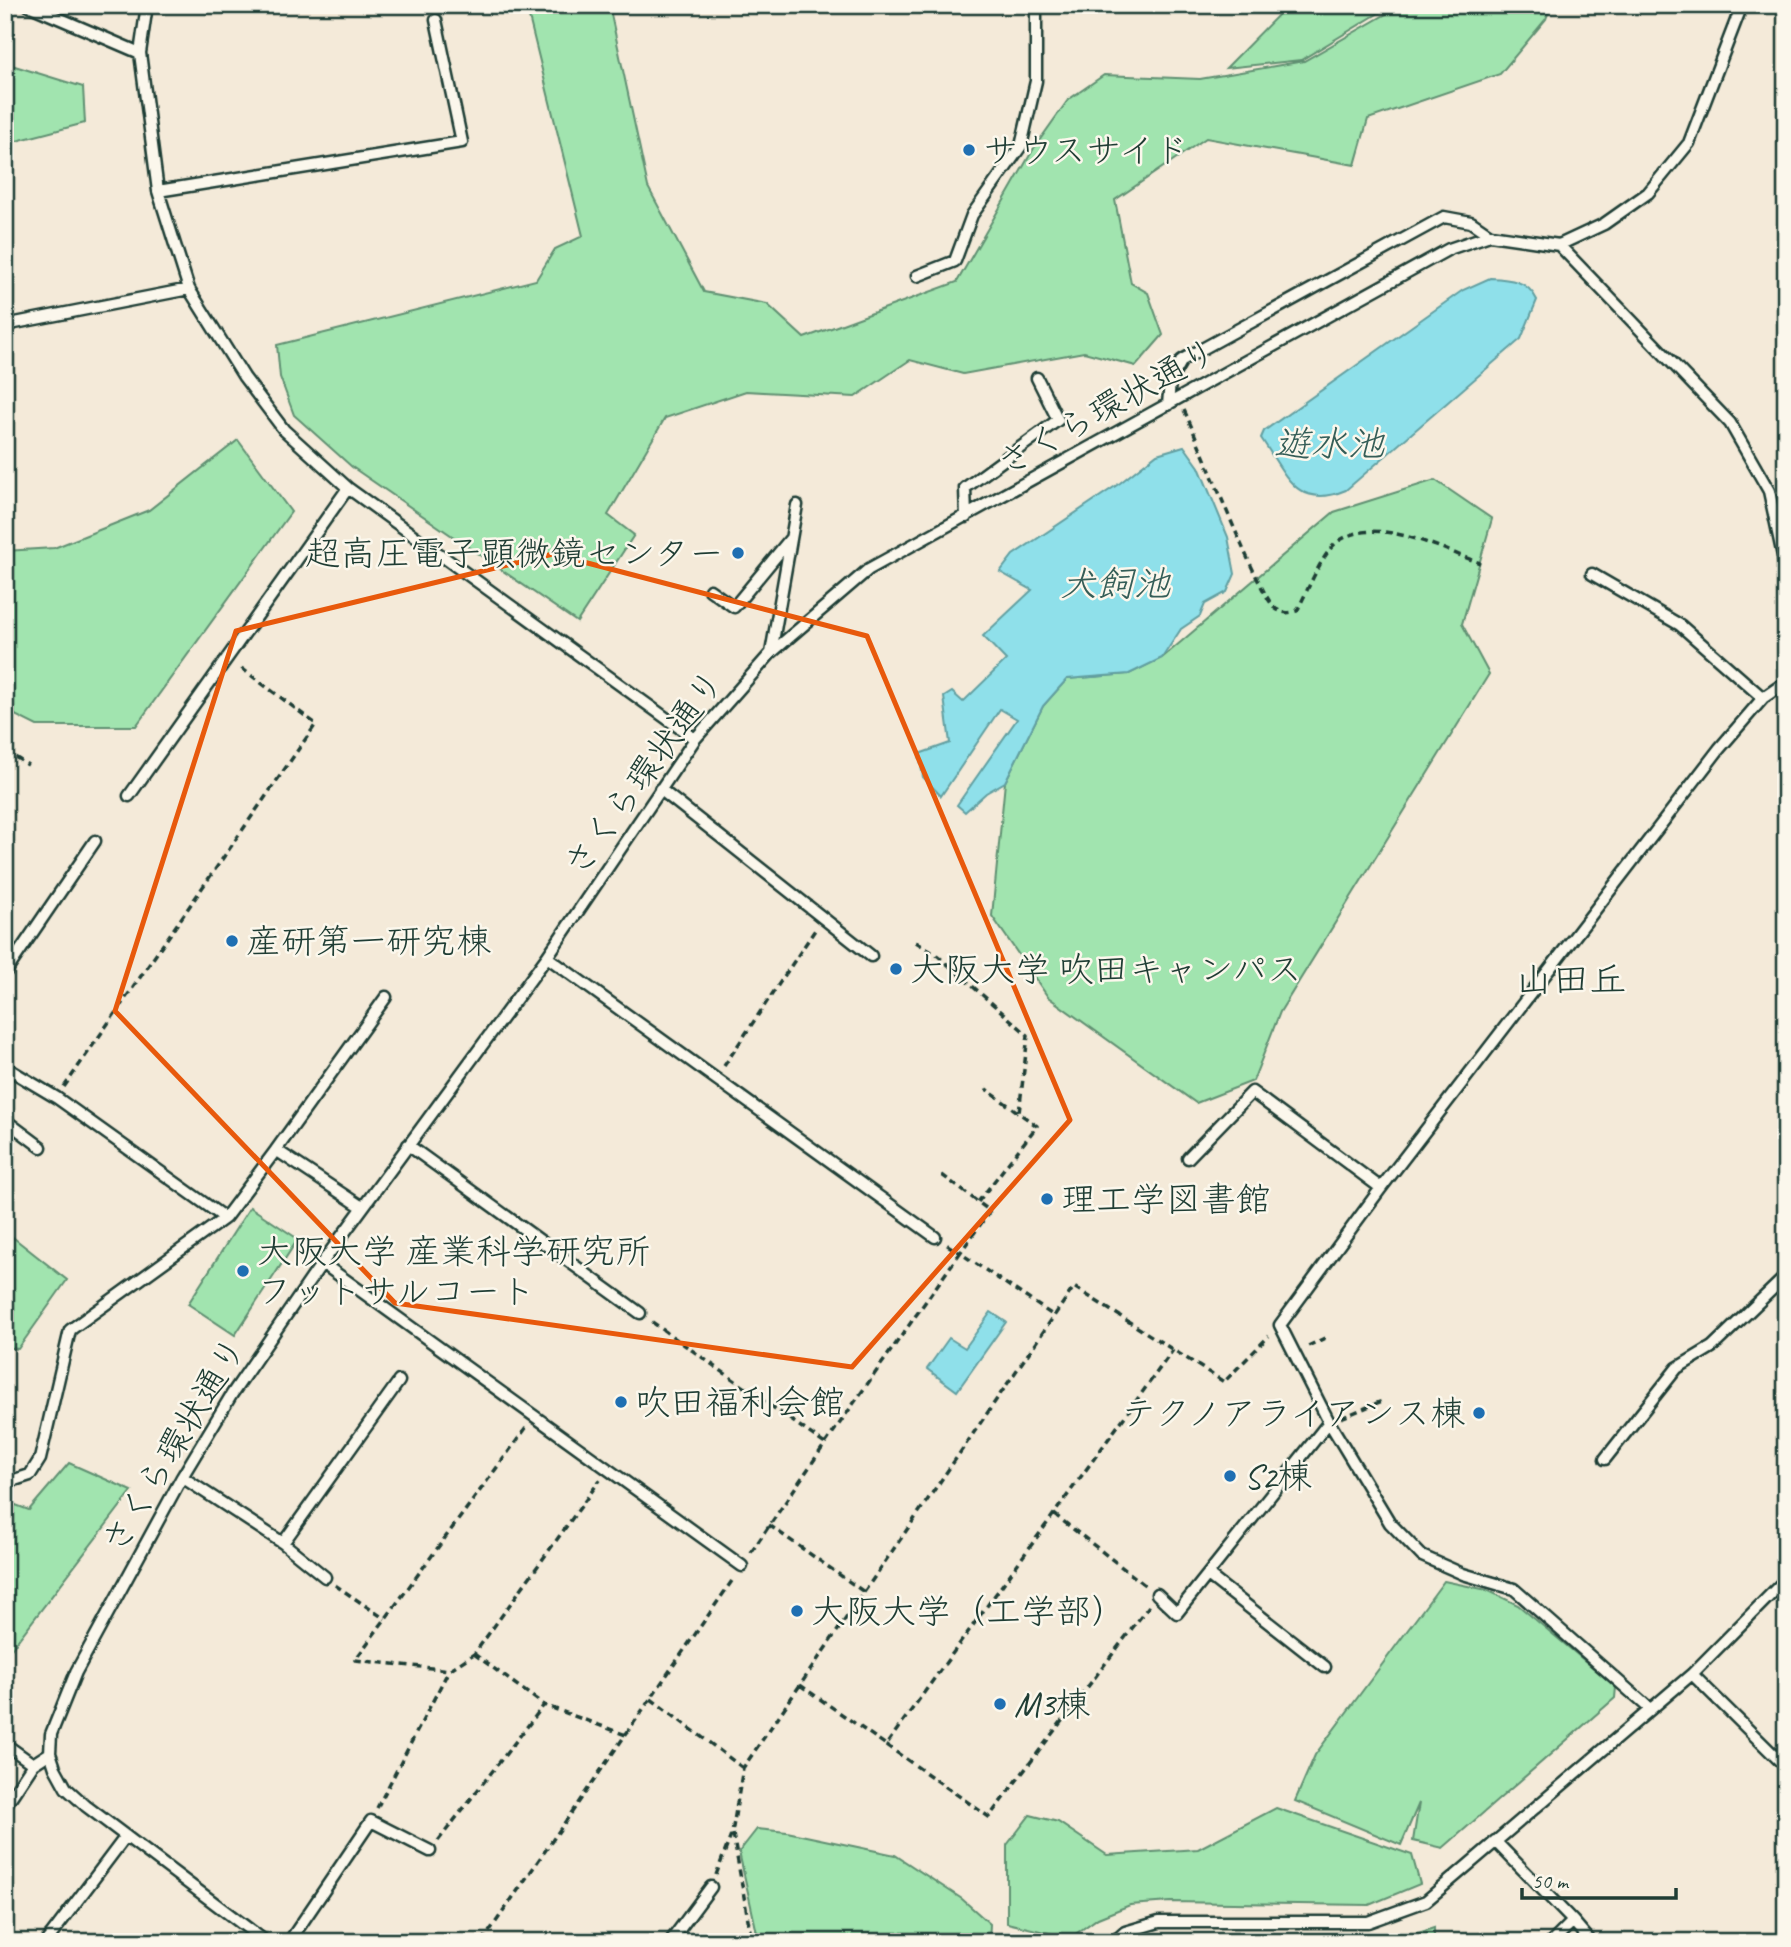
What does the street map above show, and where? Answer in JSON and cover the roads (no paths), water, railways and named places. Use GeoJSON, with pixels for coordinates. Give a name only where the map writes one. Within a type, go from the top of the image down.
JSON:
{"type":"FeatureCollection","features":[{"type":"Feature","properties":{"kind":"lane"},"geometry":{"type":"LineString","coordinates":[[28,5],[140,53]]}},
{"type":"Feature","properties":{"kind":"lane"},"geometry":{"type":"LineString","coordinates":[[147,5],[140,53],[158,191],[188,289],[244,377],[284,430],[348,488],[695,739]]}},
{"type":"Feature","properties":{"kind":"lane"},"geometry":{"type":"LineString","coordinates":[[917,276],[955,261],[972,215],[1021,146],[1036,81],[1036,5]]}},
{"type":"Feature","properties":{"kind":"lane"},"geometry":{"type":"LineString","coordinates":[[1742,5],[1689,144],[1648,193],[1604,224],[1559,244],[1730,423],[1769,492],[1786,570]]}},
{"type":"Feature","properties":{"kind":"lane"},"geometry":{"type":"LineString","coordinates":[[158,191],[462,142],[436,20]]}},
{"type":"Feature","properties":{"kind":"lane"},"geometry":{"type":"LineString","coordinates":[[1168,405],[1170,381],[1182,360],[1444,217],[1471,222],[1490,235]]}},
{"type":"Feature","properties":{"kind":"lane","name":"さくら環状通り"},"geometry":{"type":"LineString","coordinates":[[50,1753],[51,1734],[57,1713],[76,1672],[182,1477],[232,1394],[362,1207],[547,957],[695,739],[771,653],[869,569],[1448,249],[1490,235],[1559,244]]}},
{"type":"Feature","properties":{"kind":"lane"},"geometry":{"type":"LineString","coordinates":[[5,325],[188,289]]}},
{"type":"Feature","properties":{"kind":"lane"},"geometry":{"type":"LineString","coordinates":[[966,517],[965,488],[1058,420],[1037,378]]}},
{"type":"Feature","properties":{"kind":"lane"},"geometry":{"type":"LineString","coordinates":[[129,796],[348,488]]}},
{"type":"Feature","properties":{"kind":"lane"},"geometry":{"type":"LineString","coordinates":[[771,653],[797,505]]}},
{"type":"Feature","properties":{"kind":"lane"},"geometry":{"type":"LineString","coordinates":[[710,590],[734,607],[792,538]]}},
{"type":"Feature","properties":{"kind":"lane"},"geometry":{"type":"LineString","coordinates":[[1592,574],[1680,625],[1763,698]]}},
{"type":"Feature","properties":{"kind":"lane"},"geometry":{"type":"LineString","coordinates":[[1650,1709],[1514,1590],[1463,1574],[1422,1556],[1390,1523],[1329,1422],[1280,1325],[1381,1188],[1719,748],[1763,698],[1786,682]]}},
{"type":"Feature","properties":{"kind":"lane"},"geometry":{"type":"LineString","coordinates":[[660,789],[871,956]]}},
{"type":"Feature","properties":{"kind":"lane"},"geometry":{"type":"LineString","coordinates":[[5,973],[95,841]]}},
{"type":"Feature","properties":{"kind":"lane"},"geometry":{"type":"LineString","coordinates":[[547,957],[935,1237]]}},
{"type":"Feature","properties":{"kind":"lane"},"geometry":{"type":"LineString","coordinates":[[5,1483],[30,1475],[40,1459],[70,1330],[225,1218],[386,997]]}},
{"type":"Feature","properties":{"kind":"lane"},"geometry":{"type":"LineString","coordinates":[[5,1067],[57,1098],[225,1218]]}},
{"type":"Feature","properties":{"kind":"lane"},"geometry":{"type":"LineString","coordinates":[[1188,1158],[1252,1092],[1381,1188]]}},
{"type":"Feature","properties":{"kind":"lane"},"geometry":{"type":"LineString","coordinates":[[5,1120],[41,1147]]}},
{"type":"Feature","properties":{"kind":"lane"},"geometry":{"type":"LineString","coordinates":[[408,1145],[640,1314]]}},
{"type":"Feature","properties":{"kind":"lane"},"geometry":{"type":"LineString","coordinates":[[276,1150],[362,1207]]}},
{"type":"Feature","properties":{"kind":"lane"},"geometry":{"type":"LineString","coordinates":[[322,1263],[533,1418],[742,1566]]}},
{"type":"Feature","properties":{"kind":"lane"},"geometry":{"type":"LineString","coordinates":[[1605,1459],[1677,1368],[1712,1348],[1786,1276]]}},
{"type":"Feature","properties":{"kind":"lane"},"geometry":{"type":"LineString","coordinates":[[283,1543],[399,1381]]}},
{"type":"Feature","properties":{"kind":"lane"},"geometry":{"type":"LineString","coordinates":[[1157,1594],[1177,1613],[1329,1422]]}},
{"type":"Feature","properties":{"kind":"lane"},"geometry":{"type":"LineString","coordinates":[[182,1477],[283,1543],[325,1577]]}},
{"type":"Feature","properties":{"kind":"lane"},"geometry":{"type":"LineString","coordinates":[[1208,1575],[1325,1667]]}},
{"type":"Feature","properties":{"kind":"lane"},"geometry":{"type":"LineString","coordinates":[[1114,1942],[1125,1932],[1159,1922],[1368,1922],[1426,1901],[1692,1674],[1786,1579]]}},
{"type":"Feature","properties":{"kind":"lane"},"geometry":{"type":"LineString","coordinates":[[1692,1674],[1786,1767]]}},
{"type":"Feature","properties":{"kind":"lane"},"geometry":{"type":"LineString","coordinates":[[5,1744],[33,1764]]}},
{"type":"Feature","properties":{"kind":"lane"},"geometry":{"type":"LineString","coordinates":[[5,1806],[33,1764],[50,1753],[66,1788],[266,1942]]}},
{"type":"Feature","properties":{"kind":"lane"},"geometry":{"type":"LineString","coordinates":[[289,1942],[370,1821],[430,1851]]}},
{"type":"Feature","properties":{"kind":"lane"},"geometry":{"type":"LineString","coordinates":[[46,1942],[126,1836]]}},
{"type":"Feature","properties":{"kind":"lane"},"geometry":{"type":"LineString","coordinates":[[1495,1841],[1591,1942]]}},
{"type":"Feature","properties":{"kind":"lane"},"geometry":{"type":"LineString","coordinates":[[670,1942],[711,1887]]}},
{"type":"Feature","properties":{"kind":"lane"},"geometry":{"type":"LineString","coordinates":[[1552,1942],[1573,1921]]}},
{"type":"Feature","properties":{"kind":"water","name":"遊水池"},"geometry":{"type":"Polygon","coordinates":[[[1490,278],[1511,280],[1523,285],[1529,288],[1537,300],[1521,339],[1346,490],[1315,496],[1294,485],[1261,438],[1264,431],[1463,290],[1490,278]]]}},
{"type":"Feature","properties":{"kind":"water","name":"犬飼池"},"geometry":{"type":"Polygon","coordinates":[[[1184,446],[1199,467],[1228,537],[1235,574],[1227,592],[1205,604],[1200,616],[1181,629],[1162,658],[1129,674],[1067,679],[1043,706],[1005,782],[986,793],[965,812],[957,805],[1017,719],[1000,709],[941,796],[923,777],[919,754],[950,743],[944,697],[952,692],[963,702],[1006,660],[983,636],[1032,590],[1000,572],[1013,555],[1120,483],[1157,454],[1184,446]]]}},
{"type":"Feature","properties":{"kind":"water"},"geometry":{"type":"Polygon","coordinates":[[[991,1312],[1006,1322],[957,1391],[927,1369],[949,1338],[965,1348],[991,1312]]]}},
{"type":"Feature","properties":{"kind":"place","name":"サウスサイド"},"geometry":{"type":"Point","coordinates":[969,150]}},
{"type":"Feature","properties":{"kind":"place","name":"超高圧電子顕微鏡センター"},"geometry":{"type":"Point","coordinates":[738,553]}},
{"type":"Feature","properties":{"kind":"place","name":"産研第一研究棟"},"geometry":{"type":"Point","coordinates":[232,941]}},
{"type":"Feature","properties":{"kind":"place","name":"大阪大学 吹田キャンパス"},"geometry":{"type":"Point","coordinates":[896,969]}},
{"type":"Feature","properties":{"kind":"place","name":"理工学図書館"},"geometry":{"type":"Point","coordinates":[1047,1199]}},
{"type":"Feature","properties":{"kind":"place","name":"大阪大学 産業科学研究所 フットサルコート"},"geometry":{"type":"Point","coordinates":[243,1271]}},
{"type":"Feature","properties":{"kind":"place","name":"吹田福利会館"},"geometry":{"type":"Point","coordinates":[621,1402]}},
{"type":"Feature","properties":{"kind":"place","name":"テクノアライアンス棟"},"geometry":{"type":"Point","coordinates":[1479,1413]}},
{"type":"Feature","properties":{"kind":"place","name":"S2棟"},"geometry":{"type":"Point","coordinates":[1230,1476]}},
{"type":"Feature","properties":{"kind":"place","name":"大阪大学（工学部）"},"geometry":{"type":"Point","coordinates":[797,1611]}},
{"type":"Feature","properties":{"kind":"place","name":"M3棟"},"geometry":{"type":"Point","coordinates":[1000,1704]}},
{"type":"Feature","properties":{"kind":"district","name":"山田丘"},"geometry":{"type":"Point","coordinates":[1571,979]}}]}
